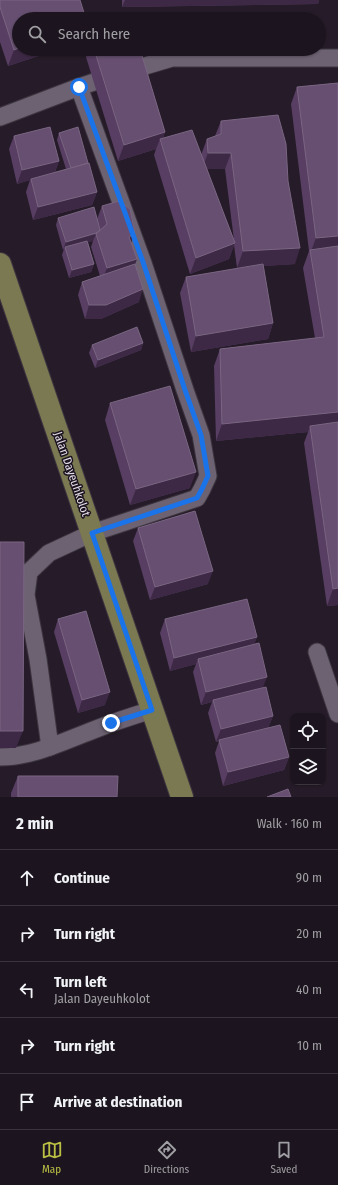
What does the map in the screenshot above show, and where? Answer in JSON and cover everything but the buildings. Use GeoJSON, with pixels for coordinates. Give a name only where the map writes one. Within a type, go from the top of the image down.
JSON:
{"type":"FeatureCollection","features":[{"type":"Feature","properties":{"kind":"main road","name":"Jalan Dayeuhkolot"},"geometry":{"type":"LineString","coordinates":[[0,264],[182,797]]}},
{"type":"Feature","properties":{"kind":"lane"},"geometry":{"type":"LineString","coordinates":[[135,69],[172,58],[338,58]]}},
{"type":"Feature","properties":{"kind":"lane"},"geometry":{"type":"LineString","coordinates":[[0,117],[86,85],[201,435],[208,476],[197,498],[92,533],[49,553],[29,572],[26,595],[38,659],[50,747]]}},
{"type":"Feature","properties":{"kind":"lane"},"geometry":{"type":"LineString","coordinates":[[317,652],[338,714]]}},
{"type":"Feature","properties":{"kind":"lane"},"geometry":{"type":"LineString","coordinates":[[0,757],[15,757],[50,747],[111,723],[152,710]]}},
{"type":"Feature","properties":{"kind":"route"},"geometry":{"type":"LineString","coordinates":[[79,87],[143,262],[201,435],[208,476],[197,498],[92,533],[152,710],[111,723]]}}]}
